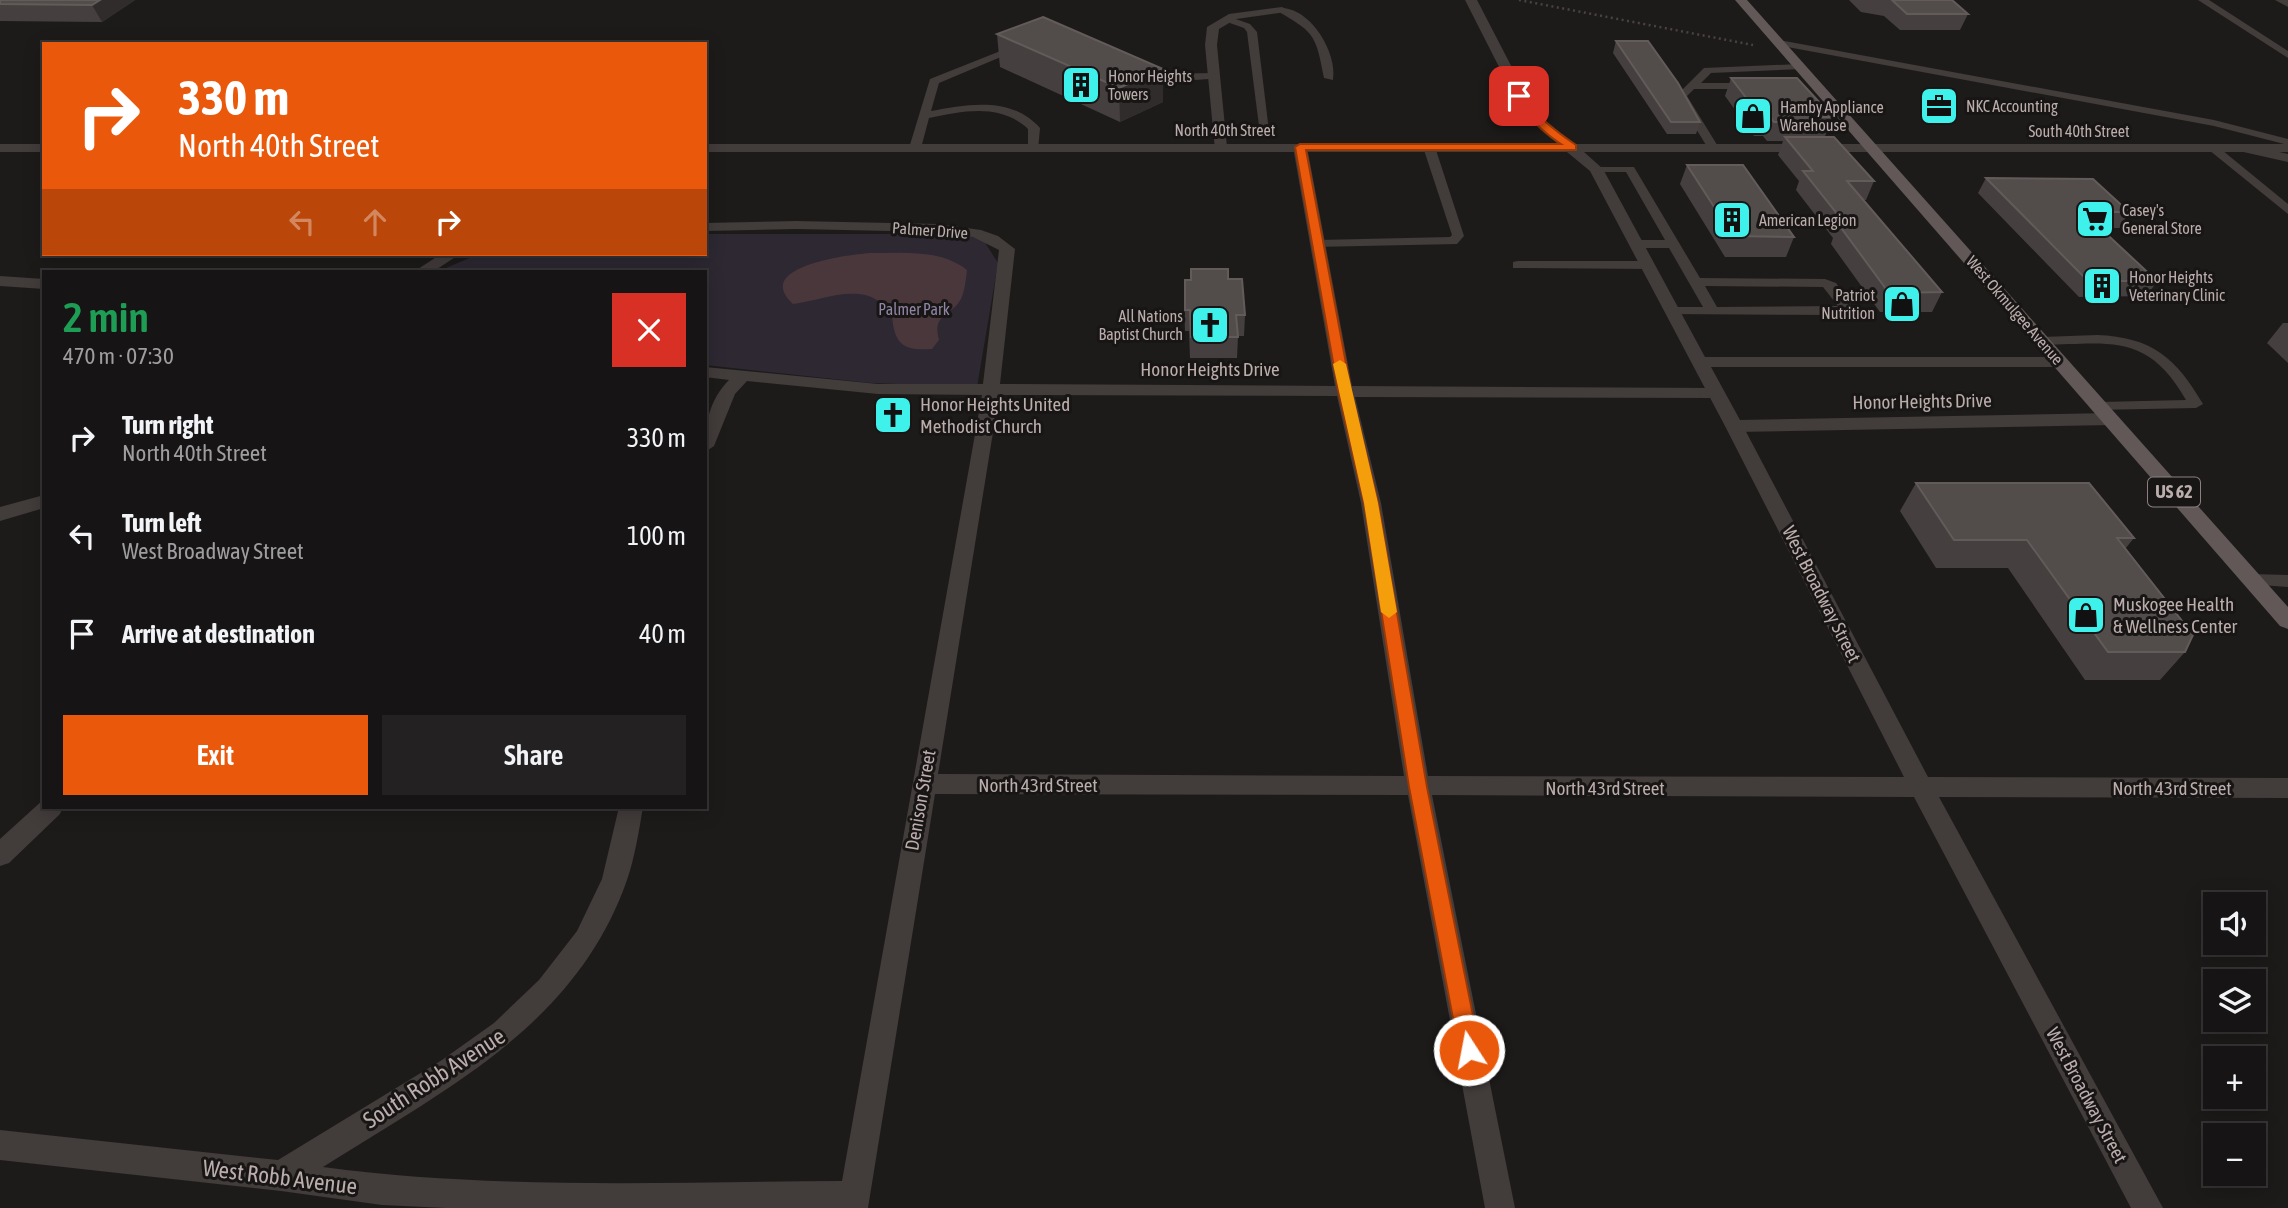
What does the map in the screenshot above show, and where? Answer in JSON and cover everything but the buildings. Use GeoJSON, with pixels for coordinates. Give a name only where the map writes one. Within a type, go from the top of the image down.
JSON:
{"type":"FeatureCollection","features":[{"type":"Feature","properties":{"kind":"main road","name":"West Okmulgee Avenue"},"geometry":{"type":"LineString","coordinates":[[1741,0],[2288,621]]}},
{"type":"Feature","properties":{"kind":"street","name":"West Broadway Street"},"geometry":{"type":"LineString","coordinates":[[1471,0],[1530,114],[1545,129],[1573,147],[1596,169],[1673,310],[1922,788],[2148,1208]]}},
{"type":"Feature","properties":{"kind":"street"},"geometry":{"type":"LineString","coordinates":[[1220,147],[1212,29],[1227,19],[1245,13],[1282,10]]}},
{"type":"Feature","properties":{"kind":"street"},"geometry":{"type":"LineString","coordinates":[[1300,147],[1344,390],[1371,503],[1418,787],[1500,1208]]}},
{"type":"Feature","properties":{"kind":"street"},"geometry":{"type":"LineString","coordinates":[[0,148],[42,148]]}},
{"type":"Feature","properties":{"kind":"street","name":"North 40th Street"},"geometry":{"type":"LineString","coordinates":[[707,148],[1870,148]]}},
{"type":"Feature","properties":{"kind":"street","name":"South 40th Street"},"geometry":{"type":"LineString","coordinates":[[1870,148],[2288,148]]}},
{"type":"Feature","properties":{"kind":"street"},"geometry":{"type":"LineString","coordinates":[[2244,148],[2288,158]]}},
{"type":"Feature","properties":{"kind":"street","name":"Palmer Drive"},"geometry":{"type":"LineString","coordinates":[[707,227],[796,225],[938,228],[976,233],[993,239],[1007,249],[990,391]]}},
{"type":"Feature","properties":{"kind":"street"},"geometry":{"type":"LineString","coordinates":[[424,270],[448,256]]}},
{"type":"Feature","properties":{"kind":"street"},"geometry":{"type":"LineString","coordinates":[[0,281],[42,284]]}},
{"type":"Feature","properties":{"kind":"street","name":"Honor Heights Drive"},"geometry":{"type":"LineString","coordinates":[[1700,362],[2061,362]]}},
{"type":"Feature","properties":{"kind":"street","name":"Honor Heights Drive"},"geometry":{"type":"LineString","coordinates":[[707,372],[878,389],[1715,393]]}},
{"type":"Feature","properties":{"kind":"street"},"geometry":{"type":"LineString","coordinates":[[707,441],[727,392],[741,377]]}},
{"type":"Feature","properties":{"kind":"street","name":"Denison Street"},"geometry":{"type":"LineString","coordinates":[[854,1202],[990,391]]}},
{"type":"Feature","properties":{"kind":"street","name":"Honor Heights Drive"},"geometry":{"type":"LineString","coordinates":[[1734,426],[2106,413]]}},
{"type":"Feature","properties":{"kind":"street"},"geometry":{"type":"LineString","coordinates":[[0,514],[42,501]]}},
{"type":"Feature","properties":{"kind":"street","name":"North 43rd Street"},"geometry":{"type":"LineString","coordinates":[[923,785],[2288,788]]}},
{"type":"Feature","properties":{"kind":"street"},"geometry":{"type":"LineString","coordinates":[[0,855],[49,809]]}},
{"type":"Feature","properties":{"kind":"street","name":"South Robb Avenue"},"geometry":{"type":"LineString","coordinates":[[281,1176],[478,1054],[515,1026],[546,995],[584,946],[603,908],[630,809]]}},
{"type":"Feature","properties":{"kind":"street","name":"West Robb Avenue"},"geometry":{"type":"LineString","coordinates":[[0,1145],[382,1190],[572,1198],[854,1202]]}},
{"type":"Feature","properties":{"kind":"lane"},"geometry":{"type":"LineString","coordinates":[[2203,0],[2288,55]]}},
{"type":"Feature","properties":{"kind":"lane"},"geometry":{"type":"LineString","coordinates":[[2280,0],[2288,4]]}},
{"type":"Feature","properties":{"kind":"lane"},"geometry":{"type":"LineString","coordinates":[[1282,10],[1312,26],[1320,36],[1329,78]]}},
{"type":"Feature","properties":{"kind":"lane"},"geometry":{"type":"LineString","coordinates":[[1219,129],[1265,129],[1252,32],[1247,26],[1227,19]]}},
{"type":"Feature","properties":{"kind":"lane"},"geometry":{"type":"LineString","coordinates":[[915,148],[934,81],[1029,43]]}},
{"type":"Feature","properties":{"kind":"lane"},"geometry":{"type":"LineString","coordinates":[[1779,43],[2214,123],[2288,142]]}},
{"type":"Feature","properties":{"kind":"lane"},"geometry":{"type":"LineString","coordinates":[[1126,66],[1151,77],[1214,76]]}},
{"type":"Feature","properties":{"kind":"lane"},"geometry":{"type":"LineString","coordinates":[[1713,148],[1681,96],[1708,70],[1799,67]]}},
{"type":"Feature","properties":{"kind":"lane"},"geometry":{"type":"LineString","coordinates":[[1694,86],[1761,86]]}},
{"type":"Feature","properties":{"kind":"lane"},"geometry":{"type":"LineString","coordinates":[[1802,86],[1816,86]]}},
{"type":"Feature","properties":{"kind":"lane"},"geometry":{"type":"LineString","coordinates":[[925,116],[961,108],[1005,110],[1025,117],[1034,128],[1034,148]]}},
{"type":"Feature","properties":{"kind":"lane"},"geometry":{"type":"LineString","coordinates":[[1318,244],[1453,242],[1458,236],[1429,147]]}},
{"type":"Feature","properties":{"kind":"lane"},"geometry":{"type":"LineString","coordinates":[[2213,148],[2288,210]]}},
{"type":"Feature","properties":{"kind":"lane"},"geometry":{"type":"LineString","coordinates":[[1596,169],[1630,169],[1712,310]]}},
{"type":"Feature","properties":{"kind":"lane"},"geometry":{"type":"LineString","coordinates":[[1636,244],[1674,244]]}},
{"type":"Feature","properties":{"kind":"lane"},"geometry":{"type":"LineString","coordinates":[[1518,265],[1648,265]]}},
{"type":"Feature","properties":{"kind":"lane"},"geometry":{"type":"LineString","coordinates":[[1673,310],[1841,311],[1846,306],[1831,286],[1825,283],[1695,282]]}},
{"type":"Feature","properties":{"kind":"lane"},"geometry":{"type":"LineString","coordinates":[[2042,341],[2132,342],[2162,360],[2185,384],[2196,404],[2106,413]]}},
{"type":"Feature","properties":{"kind":"lane"},"geometry":{"type":"LineString","coordinates":[[2252,580],[2288,581]]}},
{"type":"Feature","properties":{"kind":"path"},"geometry":{"type":"LineString","coordinates":[[1519,0],[1754,45]]}},
{"type":"Feature","properties":{"kind":"green space","name":"Palmer Park"},"geometry":{"type":"Polygon","coordinates":[[[707,234],[965,234],[984,241],[998,263],[977,387],[871,383],[707,365],[707,270],[441,270],[474,256],[707,256],[707,234]]]}},
{"type":"Feature","properties":{"kind":"shaded area"},"geometry":{"type":"Polygon","coordinates":[[[872,253],[934,255],[957,263],[967,270],[961,299],[940,320],[937,331],[939,340],[932,349],[914,349],[902,344],[895,333],[892,315],[872,297],[861,294],[838,295],[793,304],[784,291],[785,280],[794,271],[827,260],[872,253]]]}},
{"type":"Feature","properties":{"kind":"slow traffic"},"geometry":{"type":"LineString","coordinates":[[1340,364],[1371,503],[1389,612]]}},
{"type":"Feature","properties":{"kind":"place","name":"Honor Heights Towers"},"geometry":{"type":"Point","coordinates":[1081,85]}},
{"type":"Feature","properties":{"kind":"place","name":"NKC Accounting"},"geometry":{"type":"Point","coordinates":[1939,106]}},
{"type":"Feature","properties":{"kind":"place","name":"Hamby Appliance Warehouse"},"geometry":{"type":"Point","coordinates":[1753,116]}},
{"type":"Feature","properties":{"kind":"place","name":"Casey's General Store"},"geometry":{"type":"Point","coordinates":[2095,219]}},
{"type":"Feature","properties":{"kind":"place","name":"American Legion"},"geometry":{"type":"Point","coordinates":[1732,220]}},
{"type":"Feature","properties":{"kind":"place","name":"Honor Heights Veterinary Clinic"},"geometry":{"type":"Point","coordinates":[2102,286]}},
{"type":"Feature","properties":{"kind":"place","name":"Patriot Nutrition"},"geometry":{"type":"Point","coordinates":[1902,304]}},
{"type":"Feature","properties":{"kind":"place","name":"All Nations Baptist Church"},"geometry":{"type":"Point","coordinates":[1210,325]}},
{"type":"Feature","properties":{"kind":"place","name":"Honor Heights United Methodist Church"},"geometry":{"type":"Point","coordinates":[893,415]}},
{"type":"Feature","properties":{"kind":"place","name":"Muskogee Health & Wellness Center"},"geometry":{"type":"Point","coordinates":[2086,615]}},
{"type":"Feature","properties":{"kind":"route"},"geometry":{"type":"LineString","coordinates":[[1469,1050],[1418,787],[1371,503],[1344,390],[1300,147],[1573,147],[1545,129],[1530,114],[1519,96]]}}]}
